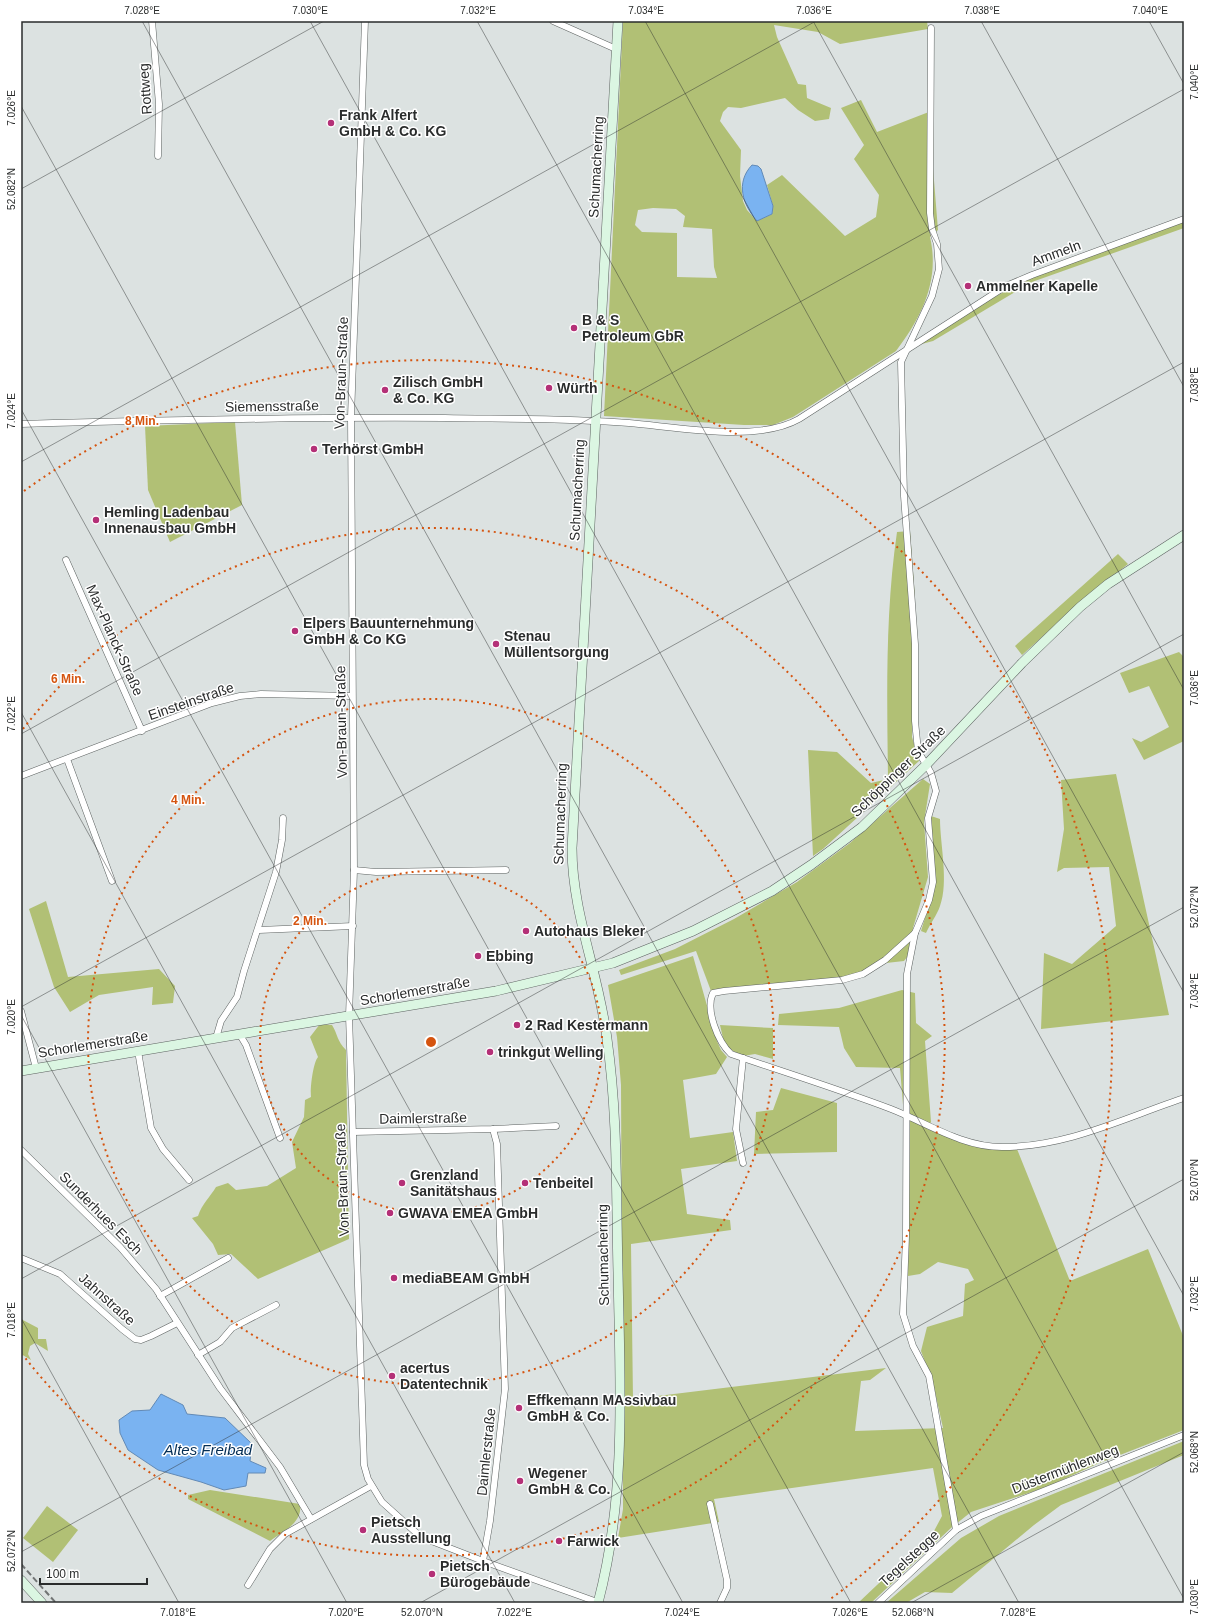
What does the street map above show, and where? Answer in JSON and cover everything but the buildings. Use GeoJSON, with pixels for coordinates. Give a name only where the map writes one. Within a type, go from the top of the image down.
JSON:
{"type":"FeatureCollection","features":[{"type":"Feature","properties":{"kind":"main road","name":"Schumacherring"},"geometry":{"type":"LineString","coordinates":[[598,1603],[612,1538],[618,1495],[621,1426],[613,1094],[607,1039],[593,969],[574,889],[572,848],[618,21]]}},
{"type":"Feature","properties":{"kind":"main road","name":"Schöppinger Straße"},"geometry":{"type":"LineString","coordinates":[[593,969],[654,948],[694,931],[772,891],[811,865],[862,827],[926,766],[1022,663],[1080,607],[1108,584],[1184,535]]}},
{"type":"Feature","properties":{"kind":"main road","name":"Schorlemerstraße"},"geometry":{"type":"LineString","coordinates":[[21,1071],[496,991],[593,969]]}},
{"type":"Feature","properties":{"kind":"main road"},"geometry":{"type":"LineString","coordinates":[[21,1580],[42,1603]]}},
{"type":"Feature","properties":{"kind":"street","name":"Rottweg"},"geometry":{"type":"LineString","coordinates":[[152,21],[159,104],[158,156]]}},
{"type":"Feature","properties":{"kind":"street","name":"Von-Braun-Straße"},"geometry":{"type":"LineString","coordinates":[[365,21],[351,417],[354,870],[349,1016],[361,1436],[364,1465],[371,1486],[382,1502],[421,1537],[483,1562],[598,1603]]}},
{"type":"Feature","properties":{"kind":"street"},"geometry":{"type":"LineString","coordinates":[[553,21],[616,49]]}},
{"type":"Feature","properties":{"kind":"street"},"geometry":{"type":"LineString","coordinates":[[931,28],[930,213],[938,251],[939,269],[932,296],[901,362],[904,496],[915,644],[914,721],[918,751],[931,773],[936,787],[928,818],[933,882],[929,900],[915,933],[908,974],[906,1236],[903,1314],[913,1346],[929,1376],[956,1530]]}},
{"type":"Feature","properties":{"kind":"street","name":"Ammeln"},"geometry":{"type":"LineString","coordinates":[[595,420],[722,431],[753,432],[784,427],[905,352],[968,309],[1006,286],[1184,219]]}},
{"type":"Feature","properties":{"kind":"street","name":"Siemensstraße"},"geometry":{"type":"LineString","coordinates":[[21,424],[351,417],[595,420]]}},
{"type":"Feature","properties":{"kind":"street","name":"Max-Planck-Straße"},"geometry":{"type":"LineString","coordinates":[[66,560],[142,731]]}},
{"type":"Feature","properties":{"kind":"street","name":"Einsteinstraße"},"geometry":{"type":"LineString","coordinates":[[21,776],[212,703],[240,696],[261,694],[352,696]]}},
{"type":"Feature","properties":{"kind":"street"},"geometry":{"type":"LineString","coordinates":[[67,759],[112,881]]}},
{"type":"Feature","properties":{"kind":"street"},"geometry":{"type":"LineString","coordinates":[[216,1038],[221,1021],[237,997],[244,971],[259,930],[276,872],[282,840],[283,818]]}},
{"type":"Feature","properties":{"kind":"street"},"geometry":{"type":"LineString","coordinates":[[354,870],[376,872],[506,870]]}},
{"type":"Feature","properties":{"kind":"street"},"geometry":{"type":"LineString","coordinates":[[259,930],[353,926]]}},
{"type":"Feature","properties":{"kind":"street"},"geometry":{"type":"LineString","coordinates":[[915,933],[879,964],[863,974],[842,980],[724,991],[713,994],[709,1001],[718,1036],[723,1047],[731,1054],[906,1115],[931,1128],[982,1145],[1001,1147],[1041,1144],[1090,1133],[1184,1098]]}},
{"type":"Feature","properties":{"kind":"street"},"geometry":{"type":"LineString","coordinates":[[21,1012],[36,1068]]}},
{"type":"Feature","properties":{"kind":"street"},"geometry":{"type":"LineString","coordinates":[[240,1034],[246,1045],[280,1138]]}},
{"type":"Feature","properties":{"kind":"street"},"geometry":{"type":"LineString","coordinates":[[138,1051],[151,1128],[163,1148],[189,1180]]}},
{"type":"Feature","properties":{"kind":"street"},"geometry":{"type":"LineString","coordinates":[[743,1058],[736,1129],[743,1163]]}},
{"type":"Feature","properties":{"kind":"street","name":"Daimlerstraße"},"geometry":{"type":"LineString","coordinates":[[353,1132],[556,1126]]}},
{"type":"Feature","properties":{"kind":"street","name":"Daimlerstraße"},"geometry":{"type":"LineString","coordinates":[[483,1562],[490,1521],[505,1389],[497,1144],[493,1129]]}},
{"type":"Feature","properties":{"kind":"street","name":"Sunderhues Esch"},"geometry":{"type":"LineString","coordinates":[[21,1150],[120,1247],[160,1296],[223,1392],[280,1467],[311,1519]]}},
{"type":"Feature","properties":{"kind":"street","name":"Jahnstraße"},"geometry":{"type":"LineString","coordinates":[[21,1258],[60,1274],[135,1339],[141,1340],[177,1323]]}},
{"type":"Feature","properties":{"kind":"street"},"geometry":{"type":"LineString","coordinates":[[160,1296],[228,1258]]}},
{"type":"Feature","properties":{"kind":"street"},"geometry":{"type":"LineString","coordinates":[[198,1355],[220,1342],[232,1328],[276,1305]]}},
{"type":"Feature","properties":{"kind":"street","name":"Düstermühlenweg"},"geometry":{"type":"LineString","coordinates":[[956,1530],[1004,1506],[1184,1435]]}},
{"type":"Feature","properties":{"kind":"street"},"geometry":{"type":"LineString","coordinates":[[248,1585],[266,1554],[285,1534],[371,1486]]}},
{"type":"Feature","properties":{"kind":"street"},"geometry":{"type":"LineString","coordinates":[[710,1504],[727,1580],[727,1588],[720,1603]]}},
{"type":"Feature","properties":{"kind":"street","name":"Tegelstegge"},"geometry":{"type":"LineString","coordinates":[[878,1603],[956,1530]]}},
{"type":"Feature","properties":{"kind":"green space"},"geometry":{"type":"Polygon","coordinates":[[[623,21],[927,21],[928,29],[840,44],[818,32],[774,25],[777,37],[798,84],[806,85],[807,98],[831,108],[829,119],[815,121],[798,110],[785,98],[741,108],[728,107],[723,112],[720,121],[741,150],[740,176],[743,201],[747,210],[757,221],[772,214],[773,206],[767,185],[782,175],[845,236],[876,217],[879,195],[854,159],[864,145],[841,108],[861,100],[877,132],[934,110],[933,168],[938,230],[930,237],[933,268],[921,311],[914,325],[896,351],[793,417],[773,425],[744,425],[604,416],[623,21]],[[653,208],[638,210],[635,225],[642,232],[677,233],[677,277],[717,278],[714,267],[712,229],[683,227],[685,216],[676,209],[653,208]]]}},
{"type":"Feature","properties":{"kind":"green space"},"geometry":{"type":"Polygon","coordinates":[[[1184,220],[1184,228],[1032,282],[933,341],[918,345],[968,312],[1032,276],[1184,220]]]}},
{"type":"Feature","properties":{"kind":"green space"},"geometry":{"type":"Polygon","coordinates":[[[235,422],[242,505],[170,542],[148,490],[145,426],[235,422]]]}},
{"type":"Feature","properties":{"kind":"green space"},"geometry":{"type":"Polygon","coordinates":[[[910,531],[915,598],[912,737],[919,761],[823,849],[813,856],[808,750],[837,752],[871,783],[888,779],[887,717],[890,594],[897,532],[910,531]]]}},
{"type":"Feature","properties":{"kind":"green space"},"geometry":{"type":"Polygon","coordinates":[[[1118,554],[1128,564],[1080,603],[1022,655],[1015,646],[1118,554]]]}},
{"type":"Feature","properties":{"kind":"green space"},"geometry":{"type":"Polygon","coordinates":[[[1179,652],[1184,657],[1184,741],[1144,760],[1132,738],[1141,742],[1169,727],[1149,686],[1129,693],[1120,673],[1179,652]]]}},
{"type":"Feature","properties":{"kind":"green space"},"geometry":{"type":"Polygon","coordinates":[[[1116,774],[1169,1015],[1041,1029],[1044,953],[1072,964],[1116,926],[1109,867],[1064,868],[1057,872],[1064,829],[1061,780],[1116,774]]]}},
{"type":"Feature","properties":{"kind":"green space"},"geometry":{"type":"Polygon","coordinates":[[[923,779],[930,784],[924,822],[928,877],[913,928],[911,952],[904,961],[886,963],[861,973],[826,981],[711,991],[696,951],[621,975],[619,970],[675,949],[734,919],[797,882],[850,843],[923,779]]]}},
{"type":"Feature","properties":{"kind":"green space"},"geometry":{"type":"Polygon","coordinates":[[[931,816],[940,819],[944,886],[940,906],[926,933],[921,931],[935,886],[931,816]]]}},
{"type":"Feature","properties":{"kind":"green space"},"geometry":{"type":"Polygon","coordinates":[[[46,901],[68,977],[159,969],[175,986],[173,1003],[152,1005],[153,987],[99,995],[70,1012],[54,987],[29,909],[46,901]]]}},
{"type":"Feature","properties":{"kind":"green space"},"geometry":{"type":"Polygon","coordinates":[[[693,956],[717,1041],[721,1050],[727,1057],[716,1074],[683,1080],[690,1138],[733,1132],[737,1161],[681,1169],[687,1214],[730,1220],[731,1230],[631,1244],[633,1399],[886,1368],[870,1380],[861,1381],[855,1431],[943,1428],[933,1383],[921,1351],[927,1327],[963,1316],[965,1284],[974,1280],[968,1269],[938,1262],[920,1274],[908,1276],[910,1123],[903,1105],[900,1068],[856,1067],[844,1048],[839,1027],[778,1025],[779,1014],[839,1008],[902,990],[915,993],[916,1023],[932,1036],[925,1041],[931,1122],[927,1129],[979,1147],[1017,1149],[1070,1281],[1148,1249],[1184,1338],[1184,1430],[1097,1464],[1047,1487],[971,1512],[951,1528],[871,1603],[858,1603],[934,1531],[942,1516],[933,1468],[714,1499],[719,1522],[618,1538],[623,1509],[621,1085],[617,1037],[608,985],[693,956]]]}},
{"type":"Feature","properties":{"kind":"green space"},"geometry":{"type":"Polygon","coordinates":[[[320,1024],[332,1025],[339,1041],[346,1050],[349,1239],[258,1279],[231,1254],[218,1255],[213,1244],[192,1218],[198,1216],[204,1204],[216,1187],[228,1183],[236,1190],[267,1186],[296,1168],[292,1142],[304,1117],[305,1100],[311,1097],[312,1076],[318,1057],[310,1037],[320,1024]]]}},
{"type":"Feature","properties":{"kind":"green space"},"geometry":{"type":"Polygon","coordinates":[[[720,1025],[773,1028],[773,1059],[755,1054],[743,1056],[732,1050],[724,1042],[720,1025]]]}},
{"type":"Feature","properties":{"kind":"green space"},"geometry":{"type":"Polygon","coordinates":[[[781,1088],[837,1103],[837,1152],[754,1154],[756,1112],[773,1110],[781,1088]]]}},
{"type":"Feature","properties":{"kind":"green space"},"geometry":{"type":"Polygon","coordinates":[[[21,1319],[38,1328],[38,1339],[46,1339],[48,1351],[35,1343],[30,1346],[28,1354],[31,1360],[21,1354],[21,1319]]]}},
{"type":"Feature","properties":{"kind":"green space"},"geometry":{"type":"Polygon","coordinates":[[[1184,1441],[1184,1455],[1061,1505],[1034,1525],[952,1593],[925,1592],[906,1603],[886,1603],[961,1538],[999,1516],[1184,1441]]]}},
{"type":"Feature","properties":{"kind":"green space"},"geometry":{"type":"Polygon","coordinates":[[[210,1490],[300,1504],[300,1511],[291,1526],[270,1541],[188,1499],[188,1495],[210,1490]]]}},
{"type":"Feature","properties":{"kind":"green space"},"geometry":{"type":"Polygon","coordinates":[[[47,1506],[78,1530],[53,1562],[23,1538],[47,1506]]]}},
{"type":"Feature","properties":{"kind":"water"},"geometry":{"type":"Polygon","coordinates":[[[752,165],[758,166],[761,169],[773,206],[772,214],[757,221],[752,215],[745,201],[742,186],[747,172],[752,165]]]}},
{"type":"Feature","properties":{"kind":"water","name":"Altes Freibad"},"geometry":{"type":"Polygon","coordinates":[[[161,1394],[183,1405],[187,1414],[225,1418],[252,1444],[250,1461],[266,1468],[265,1473],[248,1473],[246,1486],[224,1490],[158,1470],[128,1450],[120,1433],[119,1420],[132,1411],[150,1410],[161,1394]]]}},
{"type":"Feature","properties":{"kind":"railway"},"geometry":{"type":"LineString","coordinates":[[21,1564],[56,1603]]}},
{"type":"Feature","properties":{"kind":"place","name":"Frank Alfert GmbH & Co. KG"},"geometry":{"type":"Point","coordinates":[331,123]}},
{"type":"Feature","properties":{"kind":"place","name":"Ammelner Kapelle"},"geometry":{"type":"Point","coordinates":[968,286]}},
{"type":"Feature","properties":{"kind":"place","name":"B & S Petroleum GbR"},"geometry":{"type":"Point","coordinates":[574,328]}},
{"type":"Feature","properties":{"kind":"place","name":"Würth"},"geometry":{"type":"Point","coordinates":[549,388]}},
{"type":"Feature","properties":{"kind":"place","name":"Zilisch GmbH & Co. KG"},"geometry":{"type":"Point","coordinates":[385,390]}},
{"type":"Feature","properties":{"kind":"place","name":"Terhörst GmbH"},"geometry":{"type":"Point","coordinates":[314,449]}},
{"type":"Feature","properties":{"kind":"place","name":"Hemling Ladenbau Innenausbau GmbH"},"geometry":{"type":"Point","coordinates":[96,520]}},
{"type":"Feature","properties":{"kind":"place","name":"Elpers Bauunternehmung GmbH & Co KG"},"geometry":{"type":"Point","coordinates":[295,631]}},
{"type":"Feature","properties":{"kind":"place","name":"Stenau Müllentsorgung"},"geometry":{"type":"Point","coordinates":[496,644]}},
{"type":"Feature","properties":{"kind":"place","name":"Autohaus Bleker"},"geometry":{"type":"Point","coordinates":[526,931]}},
{"type":"Feature","properties":{"kind":"place","name":"Ebbing"},"geometry":{"type":"Point","coordinates":[478,956]}},
{"type":"Feature","properties":{"kind":"place","name":"2 Rad Kestermann"},"geometry":{"type":"Point","coordinates":[517,1025]}},
{"type":"Feature","properties":{"kind":"place","name":"trinkgut Welling"},"geometry":{"type":"Point","coordinates":[490,1052]}},
{"type":"Feature","properties":{"kind":"place","name":"Grenzland Sanitätshaus"},"geometry":{"type":"Point","coordinates":[402,1183]}},
{"type":"Feature","properties":{"kind":"place","name":"Tenbeitel"},"geometry":{"type":"Point","coordinates":[525,1183]}},
{"type":"Feature","properties":{"kind":"place","name":"GWAVA EMEA GmbH"},"geometry":{"type":"Point","coordinates":[390,1213]}},
{"type":"Feature","properties":{"kind":"place","name":"mediaBEAM GmbH"},"geometry":{"type":"Point","coordinates":[394,1278]}},
{"type":"Feature","properties":{"kind":"place","name":"acertus Datentechnik"},"geometry":{"type":"Point","coordinates":[392,1376]}},
{"type":"Feature","properties":{"kind":"place","name":"Effkemann MAssivbau GmbH & Co."},"geometry":{"type":"Point","coordinates":[519,1408]}},
{"type":"Feature","properties":{"kind":"place","name":"Wegener GmbH & Co."},"geometry":{"type":"Point","coordinates":[520,1481]}},
{"type":"Feature","properties":{"kind":"place","name":"Pietsch Ausstellung"},"geometry":{"type":"Point","coordinates":[363,1530]}},
{"type":"Feature","properties":{"kind":"place","name":"Farwick"},"geometry":{"type":"Point","coordinates":[559,1541]}},
{"type":"Feature","properties":{"kind":"place","name":"Pietsch Bürogebäude"},"geometry":{"type":"Point","coordinates":[432,1574]}}]}
